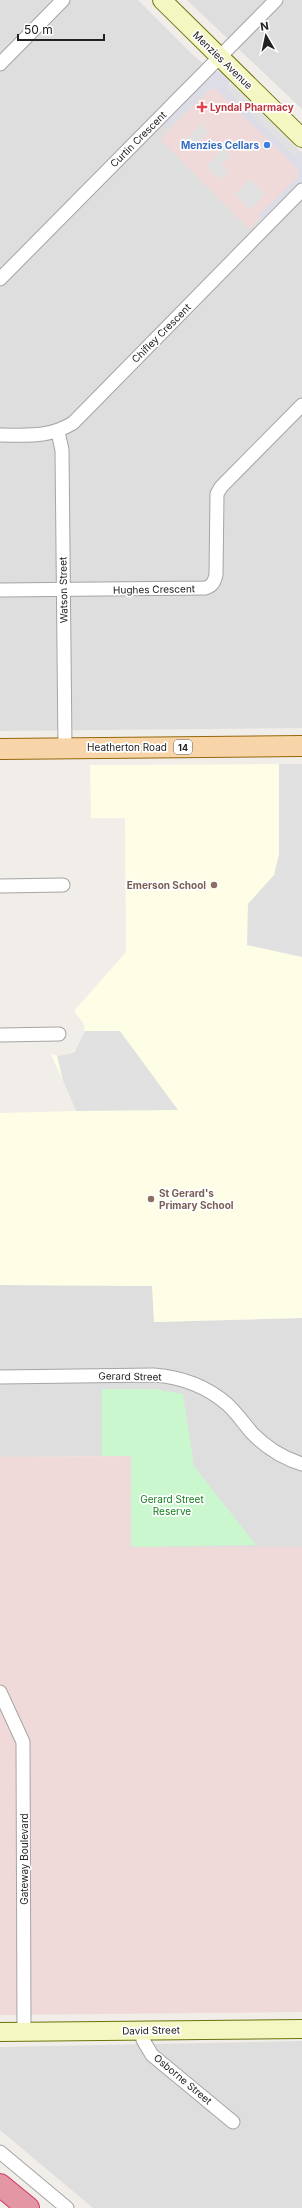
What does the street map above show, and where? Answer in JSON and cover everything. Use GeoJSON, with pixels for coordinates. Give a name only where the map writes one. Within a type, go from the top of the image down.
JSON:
{"type":"FeatureCollection","features":[{"type":"Feature","properties":{"kind":"highway"},"geometry":{"type":"LineString","coordinates":[[0,2185],[28,2208]]}},
{"type":"Feature","properties":{"kind":"main road","name":"Menzies Avenue"},"geometry":{"type":"LineString","coordinates":[[162,0],[302,138]]}},
{"type":"Feature","properties":{"kind":"main road","name":"Heatherton Road"},"geometry":{"type":"LineString","coordinates":[[0,749],[302,746]]}},
{"type":"Feature","properties":{"kind":"main road","name":"David Street"},"geometry":{"type":"LineString","coordinates":[[0,2032],[302,2029]]}},
{"type":"Feature","properties":{"kind":"street"},"geometry":{"type":"LineString","coordinates":[[0,64],[63,0]]}},
{"type":"Feature","properties":{"kind":"street","name":"Curtin Crescent"},"geometry":{"type":"LineString","coordinates":[[0,279],[276,0]]}},
{"type":"Feature","properties":{"kind":"street","name":"Chifley Crescent"},"geometry":{"type":"LineString","coordinates":[[0,435],[41,435],[58,432],[72,423],[302,190]]}},
{"type":"Feature","properties":{"kind":"street","name":"Hughes Crescent"},"geometry":{"type":"LineString","coordinates":[[0,590],[205,588],[213,584],[216,576],[217,494],[221,487],[302,405]]}},
{"type":"Feature","properties":{"kind":"street","name":"Watson Street"},"geometry":{"type":"LineString","coordinates":[[58,432],[62,450],[65,748]]}},
{"type":"Feature","properties":{"kind":"street"},"geometry":{"type":"LineString","coordinates":[[0,886],[63,885]]}},
{"type":"Feature","properties":{"kind":"street"},"geometry":{"type":"LineString","coordinates":[[0,1035],[59,1034]]}},
{"type":"Feature","properties":{"kind":"street","name":"Gerard Street"},"geometry":{"type":"LineString","coordinates":[[0,1377],[154,1375],[179,1379],[196,1385],[215,1395],[229,1406],[266,1445],[283,1457],[302,1464]]}},
{"type":"Feature","properties":{"kind":"street","name":"Gateway Boulevard"},"geometry":{"type":"LineString","coordinates":[[0,1692],[23,1742],[24,2031]]}},
{"type":"Feature","properties":{"kind":"street","name":"Osborne Street"},"geometry":{"type":"LineString","coordinates":[[143,2030],[143,2040],[152,2054],[233,2122]]}},
{"type":"Feature","properties":{"kind":"street"},"geometry":{"type":"LineString","coordinates":[[0,2152],[67,2208]]}},
{"type":"Feature","properties":{"kind":"shaded area"},"geometry":{"type":"Polygon","coordinates":[[[0,0],[138,0],[193,55],[221,78],[249,229],[302,177],[302,728],[0,731],[0,0]]]}},
{"type":"Feature","properties":{"kind":"shaded area"},"geometry":{"type":"Polygon","coordinates":[[[187,0],[302,0],[302,109],[227,38],[187,0]]]}},
{"type":"Feature","properties":{"kind":"shaded area"},"geometry":{"type":"Polygon","coordinates":[[[221,70],[231,79],[227,90],[294,156],[302,151],[302,182],[263,221],[258,216],[298,177],[298,169],[216,89],[208,89],[168,128],[163,123],[213,73],[221,70]]]}},
{"type":"Feature","properties":{"kind":"shaded area"},"geometry":{"type":"Polygon","coordinates":[[[221,78],[302,158],[302,177],[249,229],[160,139],[221,78]]]}},
{"type":"Feature","properties":{"kind":"shaded area"},"geometry":{"type":"Polygon","coordinates":[[[231,83],[301,152],[294,157],[226,90],[231,83]]]}},
{"type":"Feature","properties":{"kind":"shaded area"},"geometry":{"type":"Polygon","coordinates":[[[203,122],[205,125],[203,127],[209,132],[191,150],[183,142],[203,122]]]}},
{"type":"Feature","properties":{"kind":"shaded area"},"geometry":{"type":"Polygon","coordinates":[[[223,148],[231,155],[222,164],[229,171],[220,180],[206,166],[223,148]]]}},
{"type":"Feature","properties":{"kind":"shaded area"},"geometry":{"type":"Polygon","coordinates":[[[250,179],[265,194],[250,210],[235,195],[250,179]]]}},
{"type":"Feature","properties":{"kind":"shaded area"},"geometry":{"type":"Polygon","coordinates":[[[279,764],[302,764],[302,957],[247,945],[248,904],[274,875],[279,854],[279,764]]]}},
{"type":"Feature","properties":{"kind":"shaded area"},"geometry":{"type":"Polygon","coordinates":[[[302,764],[302,1318],[154,1322],[152,1286],[0,1285],[0,1113],[76,1111],[51,1054],[57,1056],[69,1054],[81,1045],[85,1035],[84,1024],[74,1011],[126,952],[125,818],[91,818],[90,765],[302,764]]]}},
{"type":"Feature","properties":{"kind":"shaded area"},"geometry":{"type":"Polygon","coordinates":[[[85,1031],[120,1031],[178,1110],[76,1111],[63,1081],[57,1056],[69,1054],[75,1051],[85,1031]]]}},
{"type":"Feature","properties":{"kind":"shaded area"},"geometry":{"type":"Polygon","coordinates":[[[0,1285],[153,1286],[154,1322],[302,1318],[302,1547],[131,1547],[131,1456],[0,1457],[0,1285]]]}},
{"type":"Feature","properties":{"kind":"shaded area"},"geometry":{"type":"Polygon","coordinates":[[[131,1456],[131,1547],[302,1547],[302,2012],[0,2015],[0,1457],[131,1456]]]}},
{"type":"Feature","properties":{"kind":"shaded area"},"geometry":{"type":"Polygon","coordinates":[[[302,2041],[302,2208],[93,2208],[0,2130],[0,2047],[302,2041]]]}},
{"type":"Feature","properties":{"kind":"green space","name":"Gerard Street Reserve"},"geometry":{"type":"Polygon","coordinates":[[[102,1389],[155,1389],[183,1394],[194,1466],[256,1545],[131,1547],[131,1456],[102,1456],[102,1389]]]}},
{"type":"Feature","properties":{"kind":"place","name":"Lyndal Pharmacy"},"geometry":{"type":"Point","coordinates":[202,107]}},
{"type":"Feature","properties":{"kind":"place","name":"Menzies Cellars"},"geometry":{"type":"Point","coordinates":[267,145]}},
{"type":"Feature","properties":{"kind":"place","name":"Emerson School"},"geometry":{"type":"Point","coordinates":[214,885]}},
{"type":"Feature","properties":{"kind":"place","name":"St Gerard's Primary School"},"geometry":{"type":"Point","coordinates":[151,1199]}}]}
